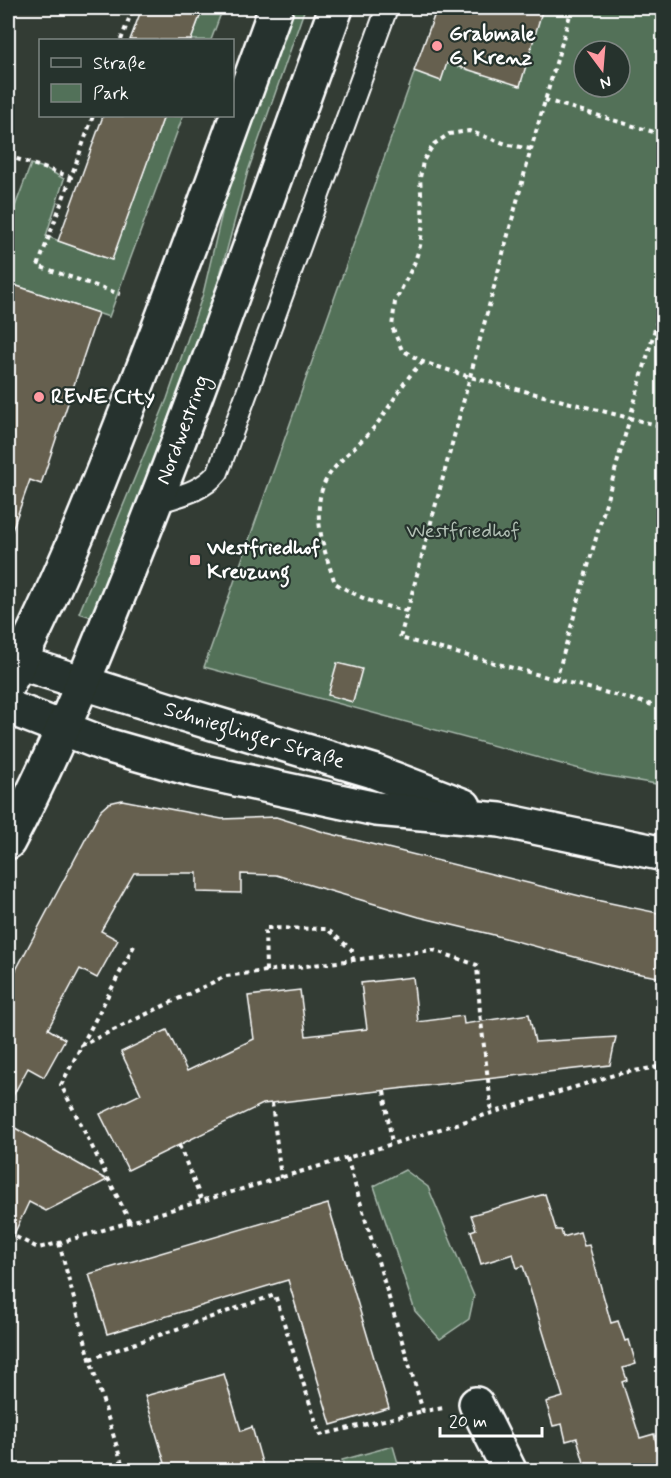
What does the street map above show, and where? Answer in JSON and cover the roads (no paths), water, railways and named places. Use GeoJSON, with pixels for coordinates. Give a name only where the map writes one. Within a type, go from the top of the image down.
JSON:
{"type":"FeatureCollection","features":[{"type":"Feature","properties":{"kind":"main road"},"geometry":{"type":"LineString","coordinates":[[11,668],[98,485],[176,284],[276,8]]}},
{"type":"Feature","properties":{"kind":"main road","name":"Nordwestring"},"geometry":{"type":"LineString","coordinates":[[8,842],[43,776],[85,682],[156,503],[336,8]]}},
{"type":"Feature","properties":{"kind":"main road","name":"Schnieglinger Straße"},"geometry":{"type":"LineString","coordinates":[[11,668],[85,682],[373,771],[500,820]]}},
{"type":"Feature","properties":{"kind":"main road","name":"Schnieglinger Straße"},"geometry":{"type":"LineString","coordinates":[[8,707],[106,745],[155,761],[369,808],[500,820],[663,854]]}},
{"type":"Feature","properties":{"kind":"main road"},"geometry":{"type":"LineString","coordinates":[[476,1404],[509,1470]]}},
{"type":"Feature","properties":{"kind":"lane"},"geometry":{"type":"LineString","coordinates":[[156,503],[201,488],[218,472],[387,8]]}},
{"type":"Feature","properties":{"kind":"place","name":"Grabmale G. Krenz"},"geometry":{"type":"Point","coordinates":[437,46]}},
{"type":"Feature","properties":{"kind":"place","name":"REWE City"},"geometry":{"type":"Point","coordinates":[39,397]}},
{"type":"Feature","properties":{"kind":"place","name":"Westfriedhof Kreuzung"},"geometry":{"type":"Point","coordinates":[195,560]}},
{"type":"Feature","properties":{"kind":"park label","name":"Westfriedhof"},"geometry":{"type":"Point","coordinates":[463,531]}}]}
